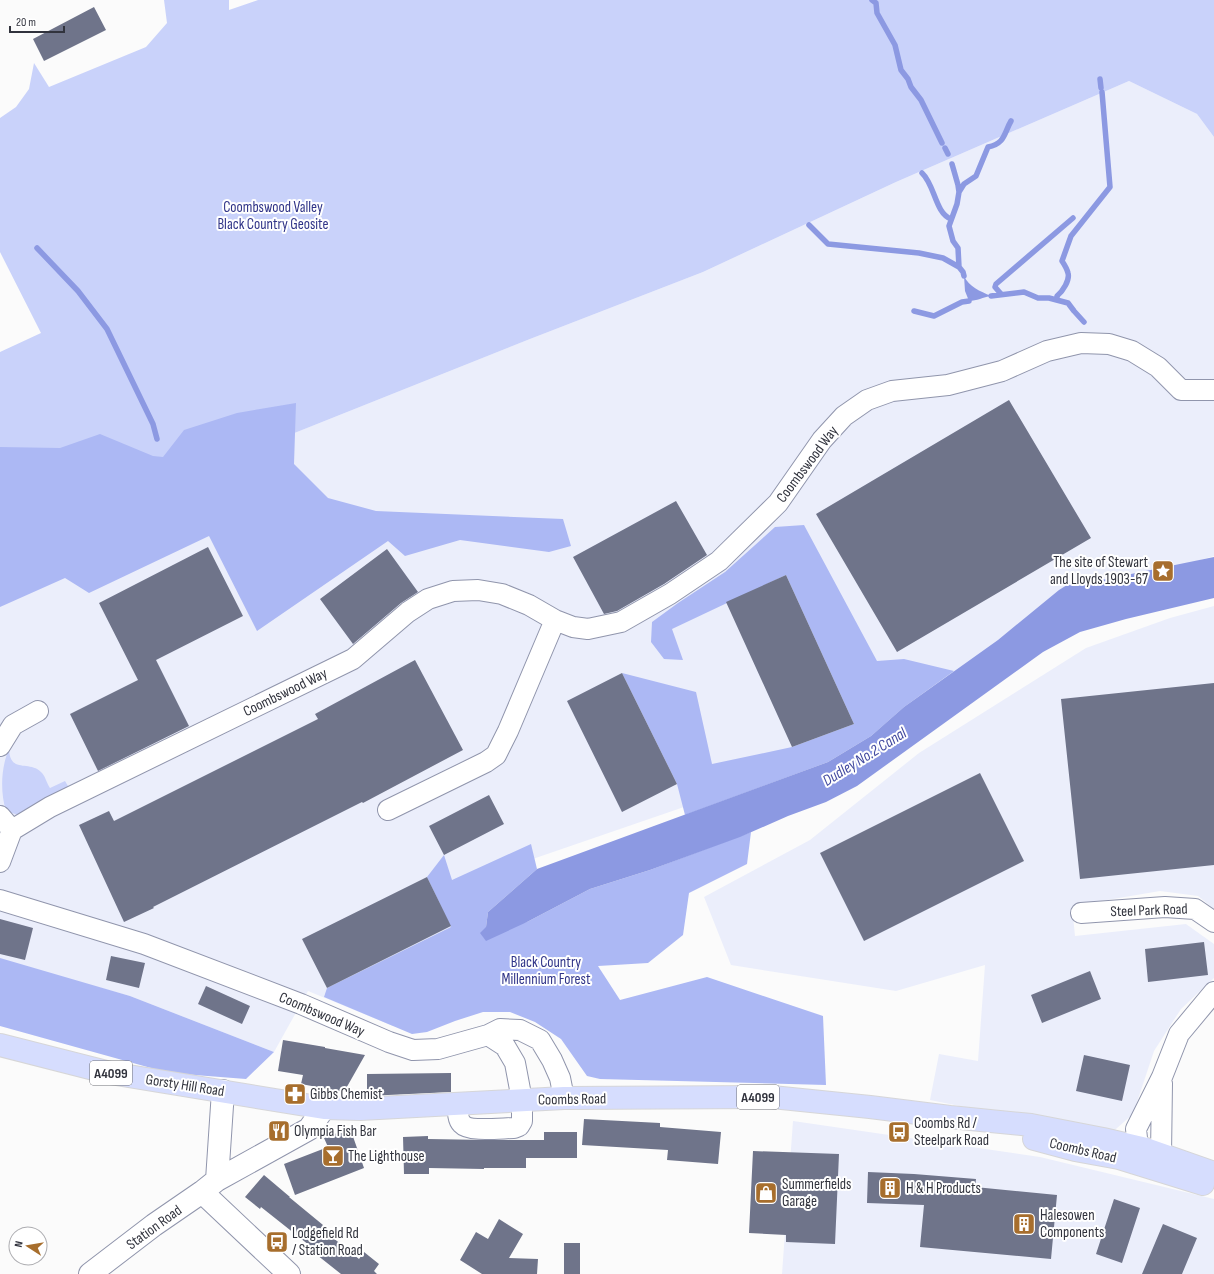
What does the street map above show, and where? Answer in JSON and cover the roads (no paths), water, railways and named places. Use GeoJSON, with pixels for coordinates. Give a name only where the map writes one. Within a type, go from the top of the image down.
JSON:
{"type":"FeatureCollection","features":[{"type":"Feature","properties":{"kind":"main road","name":"Gorsty Hill Road"},"geometry":{"type":"LineString","coordinates":[[0,1045],[108,1072],[324,1108]]}},
{"type":"Feature","properties":{"kind":"main road","name":"Coombs Road"},"geometry":{"type":"LineString","coordinates":[[324,1108],[360,1109],[564,1098],[772,1097],[870,1107],[950,1118],[1031,1125],[1112,1141],[1137,1138]]}},
{"type":"Feature","properties":{"kind":"main road","name":"Coombs Road"},"geometry":{"type":"LineString","coordinates":[[950,1118],[1074,1150],[1119,1158],[1160,1162],[1214,1173]]}},
{"type":"Feature","properties":{"kind":"main road"},"geometry":{"type":"LineString","coordinates":[[1137,1138],[1139,1154],[1186,1170],[1192,1180],[1214,1187]]}},
{"type":"Feature","properties":{"kind":"street","name":"Coombswood Way"},"geometry":{"type":"LineString","coordinates":[[0,862],[6,823],[50,807],[353,658],[408,612],[428,599],[453,591],[478,590],[502,594],[529,605],[555,620],[573,627],[588,629],[621,622],[670,594],[719,561],[778,504],[822,440],[844,416],[867,400],[892,391],[948,385],[1002,372],[1046,352],[1081,343],[1109,344],[1132,351],[1158,368],[1180,390],[1214,390]]}},
{"type":"Feature","properties":{"kind":"street"},"geometry":{"type":"LineString","coordinates":[[388,810],[486,762],[496,755],[508,731],[555,620]]}},
{"type":"Feature","properties":{"kind":"street"},"geometry":{"type":"LineString","coordinates":[[0,746],[13,725],[38,711]]}},
{"type":"Feature","properties":{"kind":"street","name":"Coombswood Way"},"geometry":{"type":"LineString","coordinates":[[0,900],[144,944],[301,1004],[389,1042],[413,1050],[438,1049],[488,1035],[500,1029],[520,1030],[540,1040],[552,1060],[560,1078],[564,1098]]}},
{"type":"Feature","properties":{"kind":"street","name":"Steel Park Road"},"geometry":{"type":"LineString","coordinates":[[1081,913],[1165,907],[1195,909],[1214,922]]}},
{"type":"Feature","properties":{"kind":"street"},"geometry":{"type":"LineString","coordinates":[[1137,1138],[1179,1034],[1214,992]]}},
{"type":"Feature","properties":{"kind":"street"},"geometry":{"type":"LineString","coordinates":[[488,1035],[505,1046],[515,1063],[522,1100]]}},
{"type":"Feature","properties":{"kind":"street"},"geometry":{"type":"LineString","coordinates":[[1160,1162],[1162,1077]]}},
{"type":"Feature","properties":{"kind":"street"},"geometry":{"type":"LineString","coordinates":[[223,1091],[210,1186],[289,1274]]}},
{"type":"Feature","properties":{"kind":"street"},"geometry":{"type":"LineString","coordinates":[[210,1186],[309,1128],[324,1108]]}},
{"type":"Feature","properties":{"kind":"street","name":"Station Road"},"geometry":{"type":"LineString","coordinates":[[90,1274],[154,1225],[210,1186]]}},
{"type":"Feature","properties":{"kind":"water"},"geometry":{"type":"Polygon","coordinates":[[[964,276],[972,286],[991,296],[969,301],[965,291],[964,276]]]}},
{"type":"Feature","properties":{"kind":"water","name":"Dudley No.2 Canal"},"geometry":{"type":"Polygon","coordinates":[[[1214,557],[1214,598],[1126,619],[1080,632],[1043,652],[857,786],[826,802],[788,816],[740,837],[650,870],[590,889],[527,922],[486,941],[480,933],[486,927],[488,912],[537,869],[828,762],[871,736],[904,707],[998,640],[1067,585],[1087,583],[1214,557]]]}},
{"type":"Feature","properties":{"kind":"waterway"},"geometry":{"type":"LineString","coordinates":[[872,0],[876,3],[877,13],[895,45],[901,70],[921,100],[942,143]]}},
{"type":"Feature","properties":{"kind":"waterway"},"geometry":{"type":"LineString","coordinates":[[1100,79],[1101,88]]}},
{"type":"Feature","properties":{"kind":"waterway"},"geometry":{"type":"LineString","coordinates":[[1057,300],[1057,296],[1064,288],[1068,279],[1068,271],[1062,261],[1071,236],[1110,187],[1102,92]]}},
{"type":"Feature","properties":{"kind":"waterway"},"geometry":{"type":"LineString","coordinates":[[959,192],[964,184],[976,176],[988,147],[994,146],[1001,141],[1011,121]]}},
{"type":"Feature","properties":{"kind":"waterway"},"geometry":{"type":"LineString","coordinates":[[945,148],[948,154]]}},
{"type":"Feature","properties":{"kind":"waterway"},"geometry":{"type":"LineString","coordinates":[[952,164],[959,192],[957,204],[949,226],[953,241],[958,248],[959,267],[964,276]]}},
{"type":"Feature","properties":{"kind":"waterway"},"geometry":{"type":"LineString","coordinates":[[922,173],[930,184],[938,205],[946,216],[951,219]]}},
{"type":"Feature","properties":{"kind":"waterway"},"geometry":{"type":"LineString","coordinates":[[1001,294],[995,287],[996,284],[1073,218]]}},
{"type":"Feature","properties":{"kind":"waterway"},"geometry":{"type":"LineString","coordinates":[[809,225],[828,244],[919,253],[943,258],[959,267]]}},
{"type":"Feature","properties":{"kind":"waterway"},"geometry":{"type":"LineString","coordinates":[[37,248],[78,291],[107,329],[153,424],[157,439]]}},
{"type":"Feature","properties":{"kind":"waterway"},"geometry":{"type":"LineString","coordinates":[[991,296],[1024,292],[1038,298],[1049,298],[1068,303],[1084,322]]}},
{"type":"Feature","properties":{"kind":"waterway"},"geometry":{"type":"LineString","coordinates":[[914,311],[934,316],[962,302],[969,301]]}},
{"type":"Feature","properties":{"kind":"place","name":"The site of Stewart and Lloyds 1903-67"},"geometry":{"type":"Point","coordinates":[1163,571]}},
{"type":"Feature","properties":{"kind":"place","name":"Gibbs Chemist"},"geometry":{"type":"Point","coordinates":[295,1094]}},
{"type":"Feature","properties":{"kind":"place","name":"Olympia Fish Bar"},"geometry":{"type":"Point","coordinates":[279,1131]}},
{"type":"Feature","properties":{"kind":"place","name":"Coombs Rd / Steelpark Road"},"geometry":{"type":"Point","coordinates":[899,1132]}},
{"type":"Feature","properties":{"kind":"place","name":"The Lighthouse"},"geometry":{"type":"Point","coordinates":[333,1156]}},
{"type":"Feature","properties":{"kind":"place","name":"H & H Products"},"geometry":{"type":"Point","coordinates":[890,1188]}},
{"type":"Feature","properties":{"kind":"place","name":"Summerfields Garage"},"geometry":{"type":"Point","coordinates":[766,1193]}},
{"type":"Feature","properties":{"kind":"place","name":"Halesowen Components"},"geometry":{"type":"Point","coordinates":[1024,1224]}},
{"type":"Feature","properties":{"kind":"place","name":"Lodgefield Rd / Station Road"},"geometry":{"type":"Point","coordinates":[277,1242]}},
{"type":"Feature","properties":{"kind":"park label","name":"Coombswood Valley Black Country Geosite"},"geometry":{"type":"Point","coordinates":[273,216]}},
{"type":"Feature","properties":{"kind":"park label","name":"Black Country Millennium Forest"},"geometry":{"type":"Point","coordinates":[546,970]}}]}
